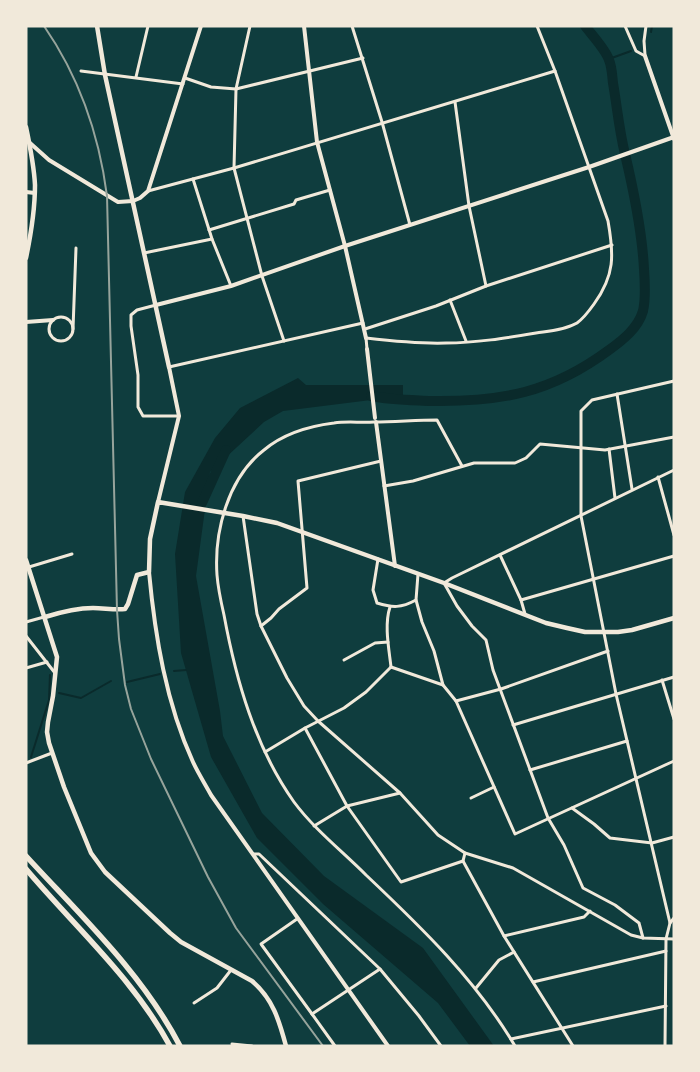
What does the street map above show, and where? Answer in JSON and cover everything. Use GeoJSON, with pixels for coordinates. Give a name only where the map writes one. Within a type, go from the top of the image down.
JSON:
{"type":"FeatureCollection","features":[{"type":"Feature","properties":{"kind":"highway"},"geometry":{"type":"LineString","coordinates":[[26,856],[129,970],[151,998],[180,1046]]}},
{"type":"Feature","properties":{"kind":"highway"},"geometry":{"type":"LineString","coordinates":[[26,869],[123,976],[170,1046]]}},
{"type":"Feature","properties":{"kind":"main road"},"geometry":{"type":"LineString","coordinates":[[97,26],[169,367]]}},
{"type":"Feature","properties":{"kind":"main road"},"geometry":{"type":"LineString","coordinates":[[26,127],[33,163],[35,193],[26,258]]}},
{"type":"Feature","properties":{"kind":"main road"},"geometry":{"type":"LineString","coordinates":[[44,617],[72,609],[125,609],[137,575],[149,572],[150,538],[158,502],[278,523],[444,583],[546,623],[567,628],[585,632],[632,630],[674,618]]}},
{"type":"Feature","properties":{"kind":"main road"},"geometry":{"type":"LineString","coordinates":[[26,560],[58,662],[47,732],[52,753],[87,844],[97,863],[182,942],[252,981],[265,994],[275,1009],[285,1046]]}},
{"type":"Feature","properties":{"kind":"street"},"geometry":{"type":"LineString","coordinates":[[136,77],[148,26]]}},
{"type":"Feature","properties":{"kind":"street"},"geometry":{"type":"LineString","coordinates":[[148,191],[201,26]]}},
{"type":"Feature","properties":{"kind":"street"},"geometry":{"type":"LineString","coordinates":[[250,26],[236,89],[234,168],[262,276],[284,341]]}},
{"type":"Feature","properties":{"kind":"street"},"geometry":{"type":"LineString","coordinates":[[304,26],[316,142],[345,246],[365,329],[375,420],[395,566]]}},
{"type":"Feature","properties":{"kind":"street"},"geometry":{"type":"LineString","coordinates":[[352,26],[382,122],[410,225]]}},
{"type":"Feature","properties":{"kind":"street"},"geometry":{"type":"LineString","coordinates":[[366,338],[446,343],[466,342],[563,328],[576,324],[584,317],[604,290],[612,262],[612,245],[608,221],[555,71],[537,26]]}},
{"type":"Feature","properties":{"kind":"street"},"geometry":{"type":"LineString","coordinates":[[625,26],[636,51],[645,56]]}},
{"type":"Feature","properties":{"kind":"street"},"geometry":{"type":"LineString","coordinates":[[179,416],[143,416],[138,407],[138,375],[131,326],[131,315],[136,310],[231,286],[345,246],[674,138],[645,56],[646,26]]}},
{"type":"Feature","properties":{"kind":"street"},"geometry":{"type":"LineString","coordinates":[[185,78],[211,87],[236,89],[362,58]]}},
{"type":"Feature","properties":{"kind":"street"},"geometry":{"type":"LineString","coordinates":[[81,71],[183,84]]}},
{"type":"Feature","properties":{"kind":"street"},"geometry":{"type":"LineString","coordinates":[[28,142],[49,160],[118,202],[133,201],[148,191],[234,168],[555,71]]}},
{"type":"Feature","properties":{"kind":"street"},"geometry":{"type":"LineString","coordinates":[[455,102],[469,206],[486,286]]}},
{"type":"Feature","properties":{"kind":"street"},"geometry":{"type":"LineString","coordinates":[[193,179],[209,230],[231,286]]}},
{"type":"Feature","properties":{"kind":"street"},"geometry":{"type":"LineString","coordinates":[[209,230],[294,204],[296,200],[330,190]]}},
{"type":"Feature","properties":{"kind":"street"},"geometry":{"type":"LineString","coordinates":[[26,192],[35,193]]}},
{"type":"Feature","properties":{"kind":"street"},"geometry":{"type":"LineString","coordinates":[[26,218],[33,218]]}},
{"type":"Feature","properties":{"kind":"street"},"geometry":{"type":"LineString","coordinates":[[144,253],[212,238]]}},
{"type":"Feature","properties":{"kind":"street"},"geometry":{"type":"LineString","coordinates":[[365,329],[486,286],[612,245]]}},
{"type":"Feature","properties":{"kind":"street"},"geometry":{"type":"LineString","coordinates":[[53,320],[49,331],[53,338],[65,341],[68,339],[73,329],[76,248]]}},
{"type":"Feature","properties":{"kind":"street"},"geometry":{"type":"LineString","coordinates":[[450,300],[466,342]]}},
{"type":"Feature","properties":{"kind":"street"},"geometry":{"type":"LineString","coordinates":[[26,322],[53,320],[60,317],[68,319],[73,329]]}},
{"type":"Feature","properties":{"kind":"street"},"geometry":{"type":"LineString","coordinates":[[158,502],[179,416],[169,367],[363,323]]}},
{"type":"Feature","properties":{"kind":"street"},"geometry":{"type":"LineString","coordinates":[[670,923],[616,694],[582,516],[581,412],[592,400],[674,381]]}},
{"type":"Feature","properties":{"kind":"street"},"geometry":{"type":"LineString","coordinates":[[616,394],[632,489]]}},
{"type":"Feature","properties":{"kind":"street"},"geometry":{"type":"LineString","coordinates":[[462,466],[437,420],[375,420],[335,423],[298,431],[264,449],[247,467],[232,492],[222,513],[217,557],[218,585],[231,656],[245,702],[265,752],[278,778],[314,826],[428,935],[476,988],[515,1046]]}},
{"type":"Feature","properties":{"kind":"street"},"geometry":{"type":"LineString","coordinates":[[384,486],[413,481],[474,463],[515,463],[526,458],[540,444],[609,450],[674,437]]}},
{"type":"Feature","properties":{"kind":"street"},"geometry":{"type":"LineString","coordinates":[[609,450],[615,498]]}},
{"type":"Feature","properties":{"kind":"street"},"geometry":{"type":"LineString","coordinates":[[260,626],[307,588],[298,481],[381,461]]}},
{"type":"Feature","properties":{"kind":"street"},"geometry":{"type":"LineString","coordinates":[[643,938],[639,923],[615,905],[583,888],[564,845],[548,818],[493,670],[486,640],[456,606],[444,583],[674,470]]}},
{"type":"Feature","properties":{"kind":"street"},"geometry":{"type":"LineString","coordinates":[[658,478],[674,535]]}},
{"type":"Feature","properties":{"kind":"street"},"geometry":{"type":"LineString","coordinates":[[243,516],[254,598],[260,626],[304,706],[318,721],[400,793],[438,834],[465,853],[513,868],[631,935],[643,938],[674,939]]}},
{"type":"Feature","properties":{"kind":"street"},"geometry":{"type":"LineString","coordinates":[[29,568],[72,554]]}},
{"type":"Feature","properties":{"kind":"street"},"geometry":{"type":"LineString","coordinates":[[500,554],[521,600],[525,614]]}},
{"type":"Feature","properties":{"kind":"street"},"geometry":{"type":"LineString","coordinates":[[521,600],[674,556]]}},
{"type":"Feature","properties":{"kind":"street"},"geometry":{"type":"LineString","coordinates":[[378,559],[373,590],[377,603],[390,607],[408,604],[416,600]]}},
{"type":"Feature","properties":{"kind":"street"},"geometry":{"type":"LineString","coordinates":[[149,572],[153,614],[158,640],[177,720],[193,764],[211,795],[388,1046]]}},
{"type":"Feature","properties":{"kind":"street"},"geometry":{"type":"LineString","coordinates":[[418,574],[416,600],[422,622],[434,651],[443,685],[456,701],[515,834],[674,761]]}},
{"type":"Feature","properties":{"kind":"street"},"geometry":{"type":"LineString","coordinates":[[390,607],[388,613],[388,642],[391,667]]}},
{"type":"Feature","properties":{"kind":"street"},"geometry":{"type":"LineString","coordinates":[[26,622],[44,617]]}},
{"type":"Feature","properties":{"kind":"street"},"geometry":{"type":"LineString","coordinates":[[26,636],[56,674]]}},
{"type":"Feature","properties":{"kind":"street"},"geometry":{"type":"LineString","coordinates":[[344,660],[375,643],[388,642]]}},
{"type":"Feature","properties":{"kind":"street"},"geometry":{"type":"LineString","coordinates":[[456,701],[501,689],[608,651]]}},
{"type":"Feature","properties":{"kind":"street"},"geometry":{"type":"LineString","coordinates":[[26,668],[46,662]]}},
{"type":"Feature","properties":{"kind":"street"},"geometry":{"type":"LineString","coordinates":[[265,752],[305,728],[344,708],[366,692],[391,667]]}},
{"type":"Feature","properties":{"kind":"street"},"geometry":{"type":"LineString","coordinates":[[391,667],[443,685]]}},
{"type":"Feature","properties":{"kind":"street"},"geometry":{"type":"LineString","coordinates":[[513,725],[674,677]]}},
{"type":"Feature","properties":{"kind":"street"},"geometry":{"type":"LineString","coordinates":[[662,680],[674,719]]}},
{"type":"Feature","properties":{"kind":"street"},"geometry":{"type":"LineString","coordinates":[[305,728],[347,806],[401,882],[464,861]]}},
{"type":"Feature","properties":{"kind":"street"},"geometry":{"type":"LineString","coordinates":[[530,770],[627,741]]}},
{"type":"Feature","properties":{"kind":"street"},"geometry":{"type":"LineString","coordinates":[[26,757],[27,762],[52,753]]}},
{"type":"Feature","properties":{"kind":"street"},"geometry":{"type":"LineString","coordinates":[[471,798],[494,787]]}},
{"type":"Feature","properties":{"kind":"street"},"geometry":{"type":"LineString","coordinates":[[314,826],[347,806],[400,793]]}},
{"type":"Feature","properties":{"kind":"street"},"geometry":{"type":"LineString","coordinates":[[571,808],[610,838],[652,843],[674,838]]}},
{"type":"Feature","properties":{"kind":"street"},"geometry":{"type":"LineString","coordinates":[[465,853],[464,861],[504,936],[573,1046]]}},
{"type":"Feature","properties":{"kind":"street"},"geometry":{"type":"LineString","coordinates":[[252,854],[259,854],[380,969],[419,1016],[440,1046]]}},
{"type":"Feature","properties":{"kind":"street"},"geometry":{"type":"LineString","coordinates":[[504,936],[584,917],[590,911]]}},
{"type":"Feature","properties":{"kind":"street"},"geometry":{"type":"LineString","coordinates":[[665,1046],[666,939],[670,923],[674,918]]}},
{"type":"Feature","properties":{"kind":"street"},"geometry":{"type":"LineString","coordinates":[[297,919],[262,944],[335,1046]]}},
{"type":"Feature","properties":{"kind":"street"},"geometry":{"type":"LineString","coordinates":[[533,982],[666,951]]}},
{"type":"Feature","properties":{"kind":"street"},"geometry":{"type":"LineString","coordinates":[[476,988],[499,960],[514,952]]}},
{"type":"Feature","properties":{"kind":"street"},"geometry":{"type":"LineString","coordinates":[[312,1014],[380,969]]}},
{"type":"Feature","properties":{"kind":"street"},"geometry":{"type":"LineString","coordinates":[[194,1003],[217,988],[231,970]]}},
{"type":"Feature","properties":{"kind":"street"},"geometry":{"type":"LineString","coordinates":[[511,1039],[666,1006]]}},
{"type":"Feature","properties":{"kind":"street"},"geometry":{"type":"LineString","coordinates":[[232,1044],[252,1046]]}},
{"type":"Feature","properties":{"kind":"water"},"geometry":{"type":"Polygon","coordinates":[[[298,378],[306,385],[403,385],[403,396],[283,411],[264,422],[210,472],[196,576],[223,736],[262,813],[324,876],[423,948],[494,1046],[470,1046],[438,1003],[323,904],[257,838],[211,757],[181,653],[175,554],[185,492],[215,438],[240,408],[298,378]]]}},
{"type":"Feature","properties":{"kind":"waterway"},"geometry":{"type":"LineString","coordinates":[[371,396],[401,400],[456,401],[503,397],[524,392],[546,385],[588,365],[620,342],[638,323],[643,311],[645,290],[643,254],[637,211],[621,136],[610,63],[602,47],[585,26]]}},
{"type":"Feature","properties":{"kind":"waterway"},"geometry":{"type":"LineString","coordinates":[[651,32],[652,26]]}},
{"type":"Feature","properties":{"kind":"waterway"},"geometry":{"type":"LineString","coordinates":[[609,59],[631,51]]}},
{"type":"Feature","properties":{"kind":"waterway"},"geometry":{"type":"LineString","coordinates":[[202,503],[226,450]]}},
{"type":"Feature","properties":{"kind":"waterway"},"geometry":{"type":"LineString","coordinates":[[174,671],[186,670]]}},
{"type":"Feature","properties":{"kind":"waterway"},"geometry":{"type":"LineString","coordinates":[[127,682],[160,674]]}},
{"type":"Feature","properties":{"kind":"waterway"},"geometry":{"type":"LineString","coordinates":[[31,757],[49,700],[50,675]]}},
{"type":"Feature","properties":{"kind":"waterway"},"geometry":{"type":"LineString","coordinates":[[59,693],[81,698],[111,681]]}},
{"type":"Feature","properties":{"kind":"railway"},"geometry":{"type":"LineString","coordinates":[[44,26],[68,66],[86,107],[99,151],[107,196],[117,610],[125,685],[131,709],[151,759],[208,877],[236,928],[323,1046]]}}]}
